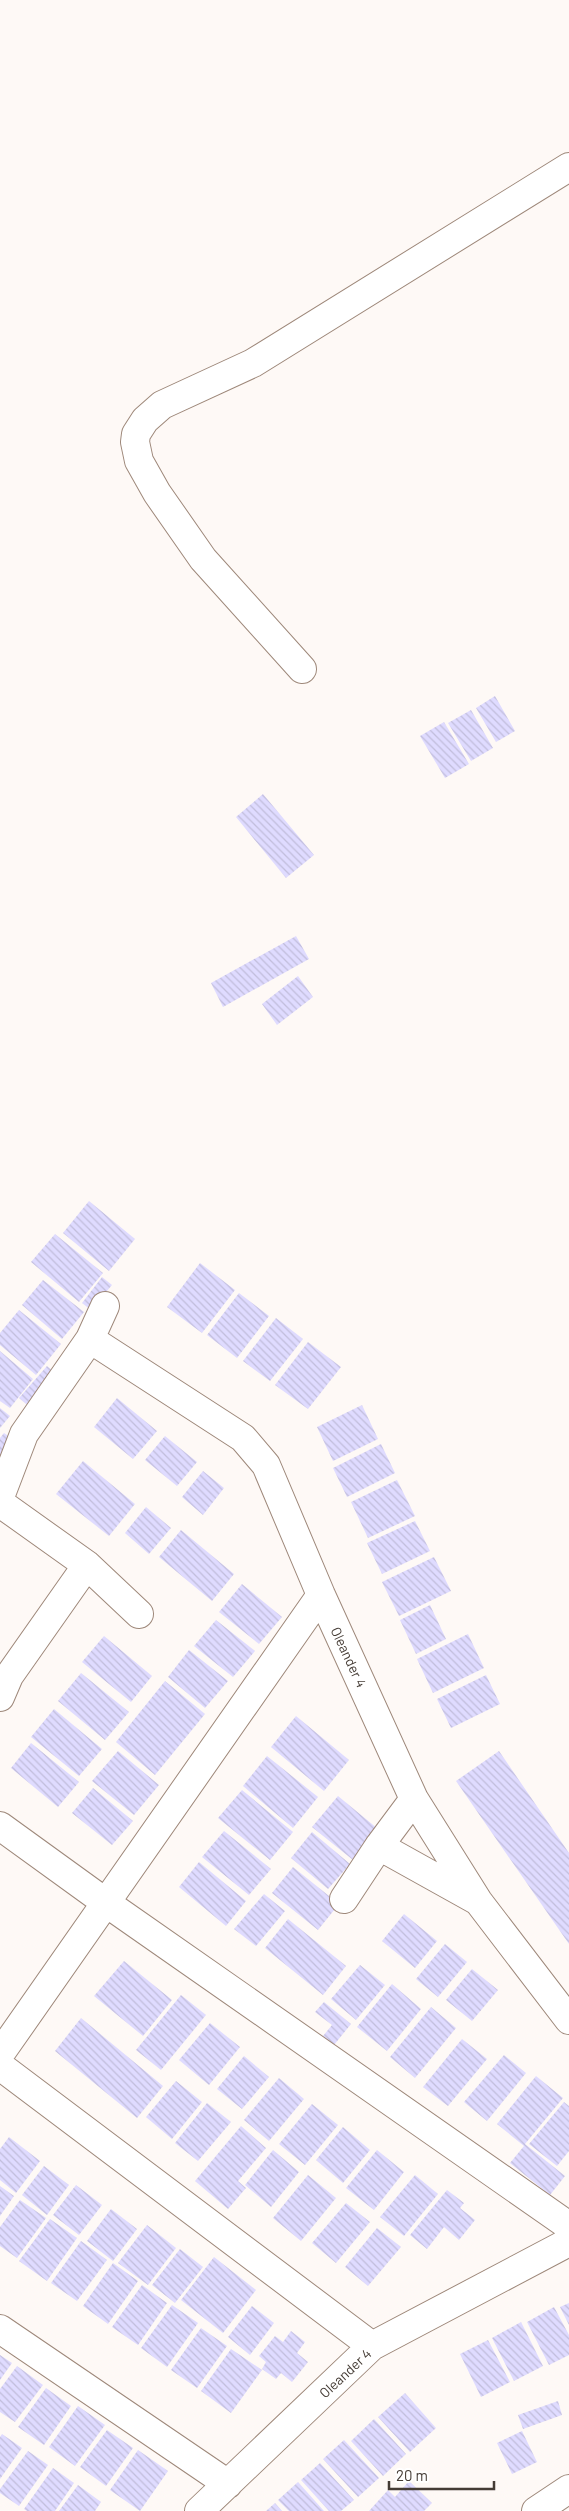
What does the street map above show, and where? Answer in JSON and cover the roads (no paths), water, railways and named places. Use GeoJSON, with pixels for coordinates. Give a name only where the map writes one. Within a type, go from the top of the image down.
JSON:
{"type":"FeatureCollection","features":[{"type":"Feature","properties":{"kind":"street"},"geometry":{"type":"LineString","coordinates":[[302,669],[198,551],[157,493],[139,461],[135,442],[136,434],[145,420],[162,404],[253,363],[569,167]]}},
{"type":"Feature","properties":{"kind":"street"},"geometry":{"type":"LineString","coordinates":[[0,1497],[24,1434],[90,1339],[105,1306]]}},
{"type":"Feature","properties":{"kind":"street","name":"Oleander 4"},"geometry":{"type":"LineString","coordinates":[[90,1339],[242,1438],[266,1465],[321,1595],[414,1799],[478,1901],[569,2020]]}},
{"type":"Feature","properties":{"kind":"street"},"geometry":{"type":"LineString","coordinates":[[0,1503],[86,1565],[139,1614]]}},
{"type":"Feature","properties":{"kind":"street"},"geometry":{"type":"LineString","coordinates":[[3,1683],[86,1565]]}},
{"type":"Feature","properties":{"kind":"street"},"geometry":{"type":"LineString","coordinates":[[0,2054],[104,1902],[321,1595]]}},
{"type":"Feature","properties":{"kind":"street"},"geometry":{"type":"LineString","coordinates":[[344,1899],[379,1846],[414,1799]]}},
{"type":"Feature","properties":{"kind":"street"},"geometry":{"type":"LineString","coordinates":[[0,1826],[104,1902],[569,2226]]}},
{"type":"Feature","properties":{"kind":"street"},"geometry":{"type":"LineString","coordinates":[[379,1846],[478,1901]]}},
{"type":"Feature","properties":{"kind":"street"},"geometry":{"type":"LineString","coordinates":[[0,2066],[372,2346]]}},
{"type":"Feature","properties":{"kind":"street","name":"Oleander 4"},"geometry":{"type":"LineString","coordinates":[[199,2511],[372,2346],[569,2242]]}},
{"type":"Feature","properties":{"kind":"street"},"geometry":{"type":"LineString","coordinates":[[0,2329],[228,2484]]}},
{"type":"Feature","properties":{"kind":"street"},"geometry":{"type":"LineString","coordinates":[[536,2511],[569,2489]]}}]}
